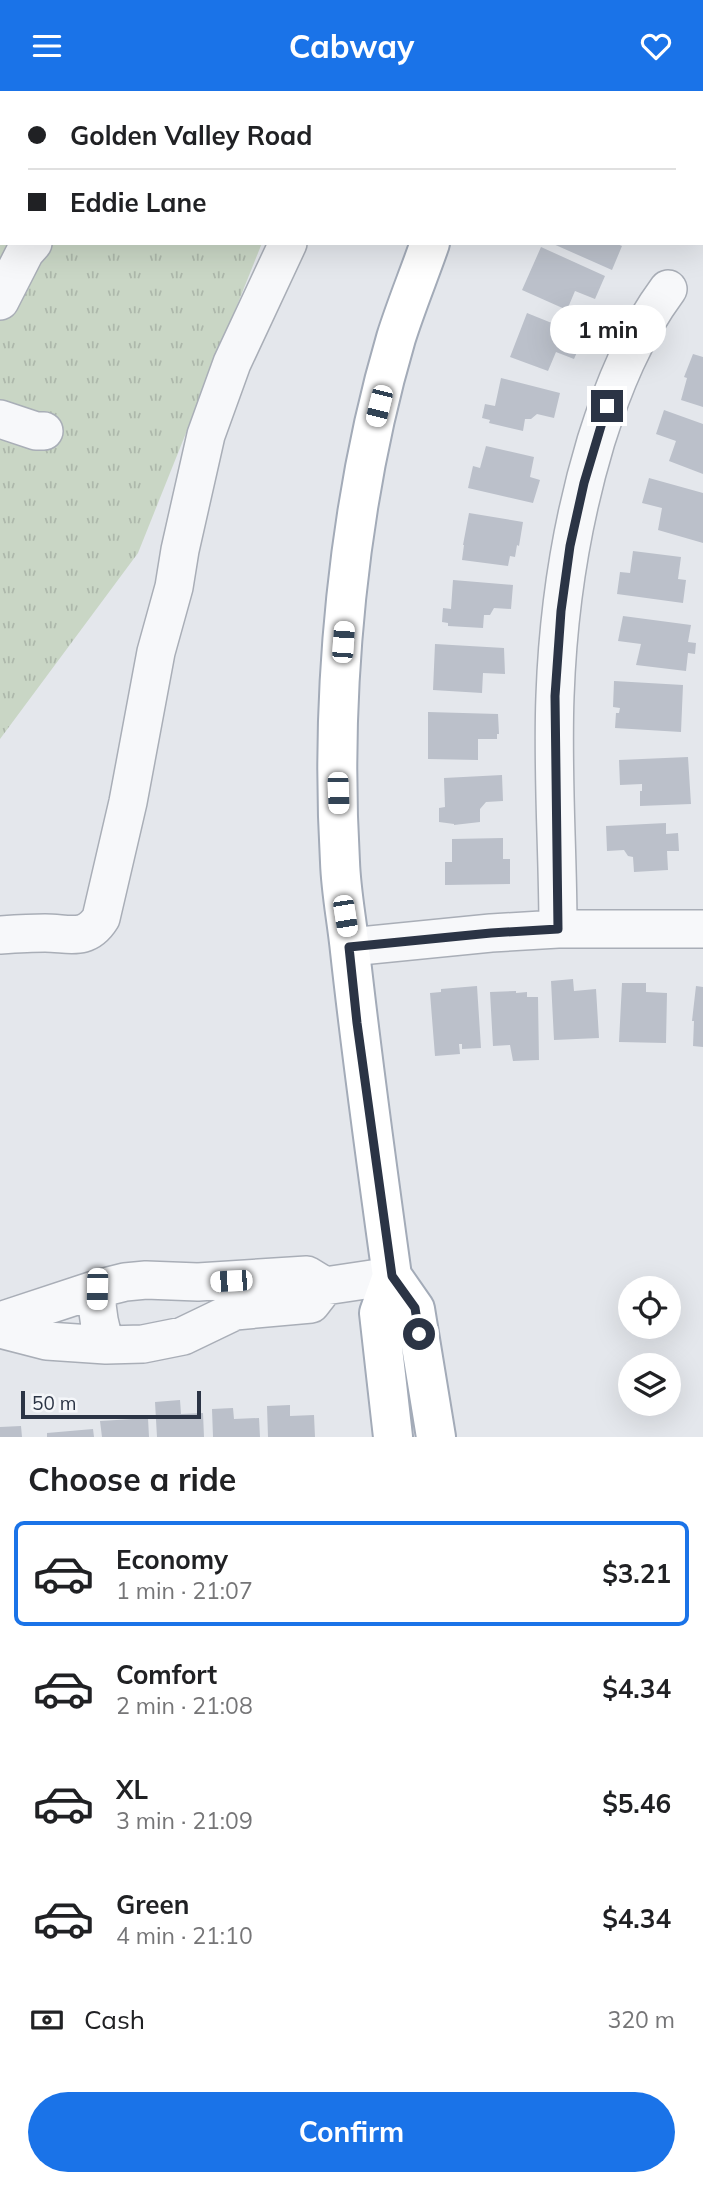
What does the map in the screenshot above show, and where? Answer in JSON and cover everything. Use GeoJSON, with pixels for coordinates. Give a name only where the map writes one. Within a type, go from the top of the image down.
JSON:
{"type":"FeatureCollection","features":[{"type":"Feature","properties":{"kind":"main road"},"geometry":{"type":"LineString","coordinates":[[393,1437],[379,1313],[392,1276],[357,1023],[340,862],[339,691],[346,593],[368,451],[396,338],[429,245]]}},
{"type":"Feature","properties":{"kind":"main road"},"geometry":{"type":"LineString","coordinates":[[392,1276],[415,1308],[436,1437]]}},
{"type":"Feature","properties":{"kind":"street"},"geometry":{"type":"LineString","coordinates":[[0,301],[31,245]]}},
{"type":"Feature","properties":{"kind":"street"},"geometry":{"type":"LineString","coordinates":[[0,935],[81,935],[94,929],[101,918],[128,802],[156,652],[174,587],[206,435],[232,363],[287,245]]}},
{"type":"Feature","properties":{"kind":"street"},"geometry":{"type":"LineString","coordinates":[[558,929],[555,696],[561,611],[570,546],[584,483],[607,406],[649,314],[668,289]]}},
{"type":"Feature","properties":{"kind":"street"},"geometry":{"type":"LineString","coordinates":[[0,419],[36,431],[44,431]]}},
{"type":"Feature","properties":{"kind":"street"},"geometry":{"type":"LineString","coordinates":[[349,947],[558,929],[703,929]]}},
{"type":"Feature","properties":{"kind":"street"},"geometry":{"type":"LineString","coordinates":[[0,1321],[108,1287],[146,1280],[231,1281],[307,1275],[325,1286],[392,1276]]}},
{"type":"Feature","properties":{"kind":"street"},"geometry":{"type":"LineString","coordinates":[[0,1329],[47,1341],[106,1345],[143,1344],[183,1336],[235,1311],[311,1304],[325,1286]]}},
{"type":"Feature","properties":{"kind":"street"},"geometry":{"type":"LineString","coordinates":[[106,1345],[98,1318],[108,1287]]}},
{"type":"Feature","properties":{"kind":"green space"},"geometry":{"type":"Polygon","coordinates":[[[0,245],[261,245],[138,553],[0,739],[0,245]]]}},
{"type":"Feature","properties":{"kind":"building"},"geometry":{"type":"Polygon","coordinates":[[[556,245],[622,246],[612,270],[556,245]]]}},
{"type":"Feature","properties":{"kind":"building"},"geometry":{"type":"Polygon","coordinates":[[[541,247],[605,276],[595,299],[575,291],[567,310],[522,290],[541,247]]]}},
{"type":"Feature","properties":{"kind":"building"},"geometry":{"type":"Polygon","coordinates":[[[527,313],[584,336],[574,359],[556,352],[548,371],[510,357],[527,313]]]}},
{"type":"Feature","properties":{"kind":"building"},"geometry":{"type":"Polygon","coordinates":[[[693,354],[703,357],[703,407],[681,400],[687,378],[684,377],[693,354]]]}},
{"type":"Feature","properties":{"kind":"building"},"geometry":{"type":"Polygon","coordinates":[[[501,378],[560,393],[554,418],[537,414],[531,419],[525,419],[523,431],[489,423],[490,420],[482,418],[485,404],[495,406],[501,378]]]}},
{"type":"Feature","properties":{"kind":"building"},"geometry":{"type":"Polygon","coordinates":[[[664,410],[703,424],[703,474],[669,461],[676,441],[656,434],[664,410]]]}},
{"type":"Feature","properties":{"kind":"building"},"geometry":{"type":"Polygon","coordinates":[[[486,446],[534,457],[530,477],[540,480],[533,503],[468,488],[473,466],[480,468],[486,446]]]}},
{"type":"Feature","properties":{"kind":"building"},"geometry":{"type":"Polygon","coordinates":[[[649,478],[703,493],[703,543],[658,530],[662,508],[642,503],[649,478]]]}},
{"type":"Feature","properties":{"kind":"building"},"geometry":{"type":"Polygon","coordinates":[[[469,513],[523,522],[519,546],[517,545],[515,557],[510,556],[508,566],[462,560],[469,513]]]}},
{"type":"Feature","properties":{"kind":"building"},"geometry":{"type":"Polygon","coordinates":[[[633,551],[681,557],[678,579],[686,580],[683,603],[617,594],[620,572],[630,573],[633,551]]]}},
{"type":"Feature","properties":{"kind":"building"},"geometry":{"type":"Polygon","coordinates":[[[453,580],[513,585],[511,609],[494,608],[490,615],[484,615],[483,628],[448,626],[448,623],[442,622],[443,608],[451,609],[453,580]]]}},
{"type":"Feature","properties":{"kind":"building"},"geometry":{"type":"Polygon","coordinates":[[[623,616],[691,625],[688,642],[696,643],[695,654],[688,653],[686,671],[636,665],[641,644],[618,641],[623,616]]]}},
{"type":"Feature","properties":{"kind":"building"},"geometry":{"type":"Polygon","coordinates":[[[435,644],[504,648],[505,674],[483,673],[482,693],[433,690],[435,644]]]}},
{"type":"Feature","properties":{"kind":"building"},"geometry":{"type":"Polygon","coordinates":[[[614,681],[683,685],[681,732],[615,728],[616,713],[619,713],[620,708],[613,707],[614,681]]]}},
{"type":"Feature","properties":{"kind":"building"},"geometry":{"type":"Polygon","coordinates":[[[428,712],[498,714],[499,734],[497,739],[478,739],[478,760],[428,759],[428,712]]]}},
{"type":"Feature","properties":{"kind":"building"},"geometry":{"type":"Polygon","coordinates":[[[688,757],[691,804],[640,806],[642,784],[620,785],[619,760],[688,757]]]}},
{"type":"Feature","properties":{"kind":"building"},"geometry":{"type":"Polygon","coordinates":[[[502,775],[503,801],[486,802],[480,809],[480,822],[454,825],[439,822],[439,808],[445,807],[444,778],[502,775]]]}},
{"type":"Feature","properties":{"kind":"building"},"geometry":{"type":"Polygon","coordinates":[[[666,823],[666,834],[678,833],[679,851],[667,851],[668,870],[634,872],[633,857],[628,856],[624,850],[607,851],[606,826],[666,823]]]}},
{"type":"Feature","properties":{"kind":"building"},"geometry":{"type":"Polygon","coordinates":[[[503,838],[503,859],[510,859],[510,884],[445,885],[445,862],[452,862],[452,839],[503,838]]]}},
{"type":"Feature","properties":{"kind":"building"},"geometry":{"type":"Polygon","coordinates":[[[573,979],[574,991],[596,989],[599,1038],[554,1040],[551,981],[573,979]]]}},
{"type":"Feature","properties":{"kind":"building"},"geometry":{"type":"Polygon","coordinates":[[[622,983],[646,983],[646,992],[667,993],[666,1043],[619,1042],[622,983]]]}},
{"type":"Feature","properties":{"kind":"building"},"geometry":{"type":"Polygon","coordinates":[[[477,986],[481,1048],[462,1049],[462,1044],[459,1044],[460,1054],[435,1056],[430,993],[441,992],[441,989],[477,986]]]}},
{"type":"Feature","properties":{"kind":"building"},"geometry":{"type":"Polygon","coordinates":[[[696,986],[703,987],[703,1047],[693,1046],[692,1021],[696,986]]]}},
{"type":"Feature","properties":{"kind":"building"},"geometry":{"type":"Polygon","coordinates":[[[490,992],[527,992],[527,997],[538,997],[539,1060],[513,1061],[510,1045],[493,1046],[490,992]]]}},
{"type":"Feature","properties":{"kind":"building"},"geometry":{"type":"Polygon","coordinates":[[[180,1400],[181,1414],[203,1413],[204,1437],[157,1437],[155,1402],[180,1400]]]}},
{"type":"Feature","properties":{"kind":"building"},"geometry":{"type":"Polygon","coordinates":[[[290,1405],[290,1416],[314,1415],[315,1437],[268,1437],[267,1406],[290,1405]]]}},
{"type":"Feature","properties":{"kind":"building"},"geometry":{"type":"Polygon","coordinates":[[[233,1408],[234,1419],[259,1418],[260,1437],[213,1437],[212,1409],[233,1408]]]}},
{"type":"Feature","properties":{"kind":"building"},"geometry":{"type":"Polygon","coordinates":[[[148,1418],[149,1437],[102,1437],[100,1421],[148,1418]]]}},
{"type":"Feature","properties":{"kind":"building"},"geometry":{"type":"Polygon","coordinates":[[[21,1426],[22,1437],[0,1437],[0,1427],[21,1426]]]}},
{"type":"Feature","properties":{"kind":"building"},"geometry":{"type":"Polygon","coordinates":[[[93,1429],[94,1437],[47,1437],[47,1433],[93,1429]]]}},
{"type":"Feature","properties":{"kind":"route"},"geometry":{"type":"LineString","coordinates":[[419,1334],[415,1308],[392,1276],[349,947],[558,929],[555,696],[561,611],[570,546],[584,483],[607,406]]}}]}
